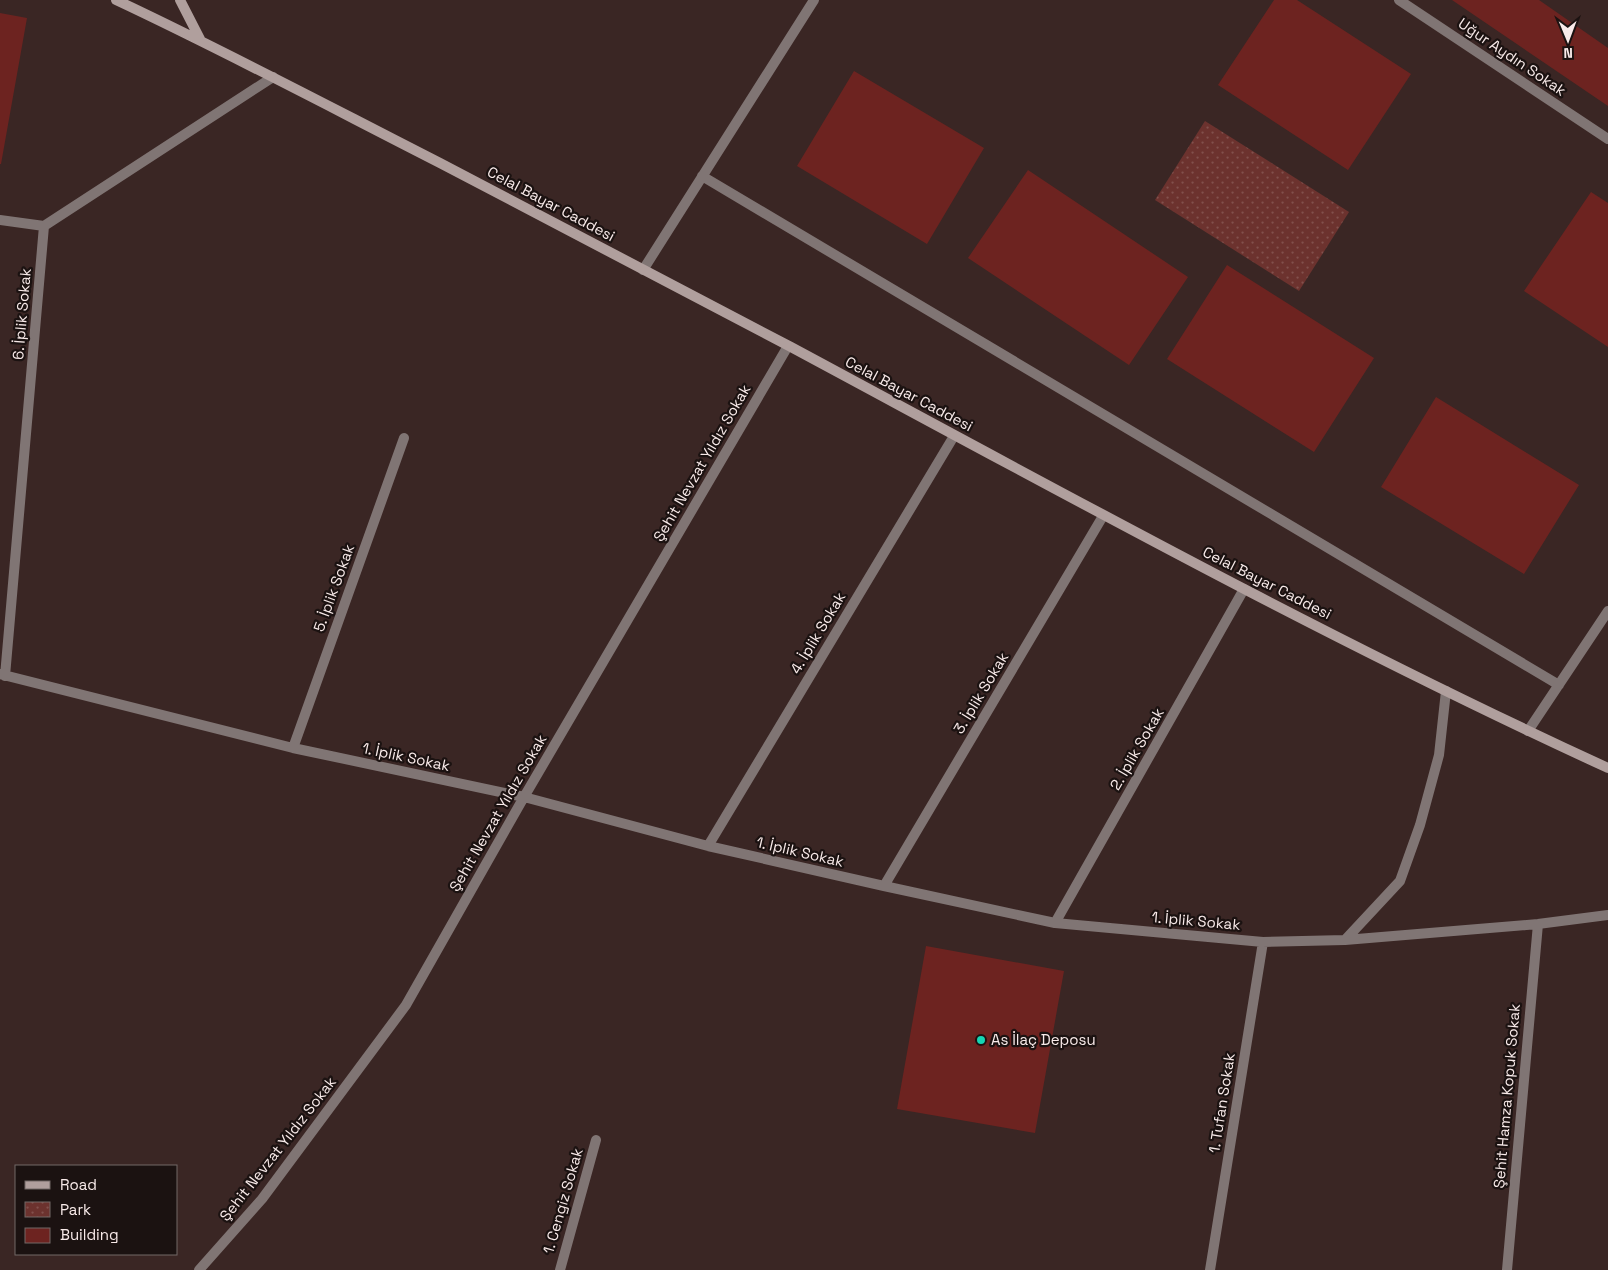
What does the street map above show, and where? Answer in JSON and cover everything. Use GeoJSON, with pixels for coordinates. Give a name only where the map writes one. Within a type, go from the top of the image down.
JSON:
{"type":"FeatureCollection","features":[{"type":"Feature","properties":{"kind":"main road","name":"Celal Bayar Caddesi"},"geometry":{"type":"LineString","coordinates":[[116,0],[200,39],[643,270],[1103,516],[1244,589],[1446,691],[1608,768]]}},
{"type":"Feature","properties":{"kind":"main road"},"geometry":{"type":"LineString","coordinates":[[180,0],[200,39]]}},
{"type":"Feature","properties":{"kind":"street"},"geometry":{"type":"LineString","coordinates":[[643,270],[814,0]]}},
{"type":"Feature","properties":{"kind":"street","name":"Uğur Aydın Sokak"},"geometry":{"type":"LineString","coordinates":[[1399,0],[1608,139]]}},
{"type":"Feature","properties":{"kind":"street"},"geometry":{"type":"LineString","coordinates":[[0,220],[44,226],[273,77]]}},
{"type":"Feature","properties":{"kind":"street"},"geometry":{"type":"LineString","coordinates":[[702,176],[1559,685]]}},
{"type":"Feature","properties":{"kind":"street","name":"6. İplik Sokak"},"geometry":{"type":"LineString","coordinates":[[3,675],[44,226]]}},
{"type":"Feature","properties":{"kind":"street","name":"Şehit Nevzat Yıldız Sokak"},"geometry":{"type":"LineString","coordinates":[[199,1270],[262,1199],[406,1005],[524,797],[788,346]]}},
{"type":"Feature","properties":{"kind":"street","name":"4. İplik Sokak"},"geometry":{"type":"LineString","coordinates":[[708,846],[954,436]]}},
{"type":"Feature","properties":{"kind":"street","name":"5. İplik Sokak"},"geometry":{"type":"LineString","coordinates":[[293,748],[404,438]]}},
{"type":"Feature","properties":{"kind":"street","name":"3. İplik Sokak"},"geometry":{"type":"LineString","coordinates":[[884,886],[1103,516]]}},
{"type":"Feature","properties":{"kind":"street","name":"2. İplik Sokak"},"geometry":{"type":"LineString","coordinates":[[1055,923],[1244,589]]}},
{"type":"Feature","properties":{"kind":"street"},"geometry":{"type":"LineString","coordinates":[[1528,731],[1608,611]]}},
{"type":"Feature","properties":{"kind":"street","name":"1. İplik Sokak"},"geometry":{"type":"LineString","coordinates":[[3,675],[293,748],[524,797],[708,846],[1055,923],[1263,942],[1345,940],[1538,924],[1608,915]]}},
{"type":"Feature","properties":{"kind":"street"},"geometry":{"type":"LineString","coordinates":[[1345,940],[1400,881],[1420,825],[1439,755],[1446,691]]}},
{"type":"Feature","properties":{"kind":"street","name":"Şehit Hamza Kopuk Sokak"},"geometry":{"type":"LineString","coordinates":[[1507,1270],[1538,924]]}},
{"type":"Feature","properties":{"kind":"street","name":"1. Tufan Sokak"},"geometry":{"type":"LineString","coordinates":[[1210,1270],[1263,942]]}},
{"type":"Feature","properties":{"kind":"street","name":"1. Cengiz Sokak"},"geometry":{"type":"LineString","coordinates":[[560,1270],[596,1140]]}},
{"type":"Feature","properties":{"kind":"green space"},"geometry":{"type":"Polygon","coordinates":[[[1205,121],[1349,212],[1299,291],[1155,200],[1205,121]]]}},
{"type":"Feature","properties":{"kind":"building"},"geometry":{"type":"Polygon","coordinates":[[[1274,0],[1297,0],[1411,74],[1348,170],[1218,85],[1274,0]]]}},
{"type":"Feature","properties":{"kind":"building"},"geometry":{"type":"Polygon","coordinates":[[[1452,0],[1539,0],[1608,48],[1608,106],[1452,0]]]}},
{"type":"Feature","properties":{"kind":"building"},"geometry":{"type":"Polygon","coordinates":[[[0,13],[27,18],[1,164],[0,164],[0,13]]]}},
{"type":"Feature","properties":{"kind":"building"},"geometry":{"type":"Polygon","coordinates":[[[854,71],[984,148],[927,244],[797,166],[854,71]]]}},
{"type":"Feature","properties":{"kind":"building"},"geometry":{"type":"Polygon","coordinates":[[[1028,170],[1188,277],[1129,365],[968,258],[1028,170]]]}},
{"type":"Feature","properties":{"kind":"building"},"geometry":{"type":"Polygon","coordinates":[[[1591,192],[1608,203],[1608,347],[1524,291],[1591,192]]]}},
{"type":"Feature","properties":{"kind":"building"},"geometry":{"type":"Polygon","coordinates":[[[1227,265],[1374,358],[1314,452],[1167,359],[1227,265]]]}},
{"type":"Feature","properties":{"kind":"building"},"geometry":{"type":"Polygon","coordinates":[[[1436,397],[1579,485],[1524,574],[1381,487],[1436,397]]]}},
{"type":"Feature","properties":{"kind":"building","name":"As İlaç Deposu"},"geometry":{"type":"Polygon","coordinates":[[[926,946],[1064,971],[1035,1133],[897,1109],[926,946]]]}},
{"type":"Feature","properties":{"kind":"place","name":"As İlaç Deposu"},"geometry":{"type":"Point","coordinates":[981,1040]}}]}
